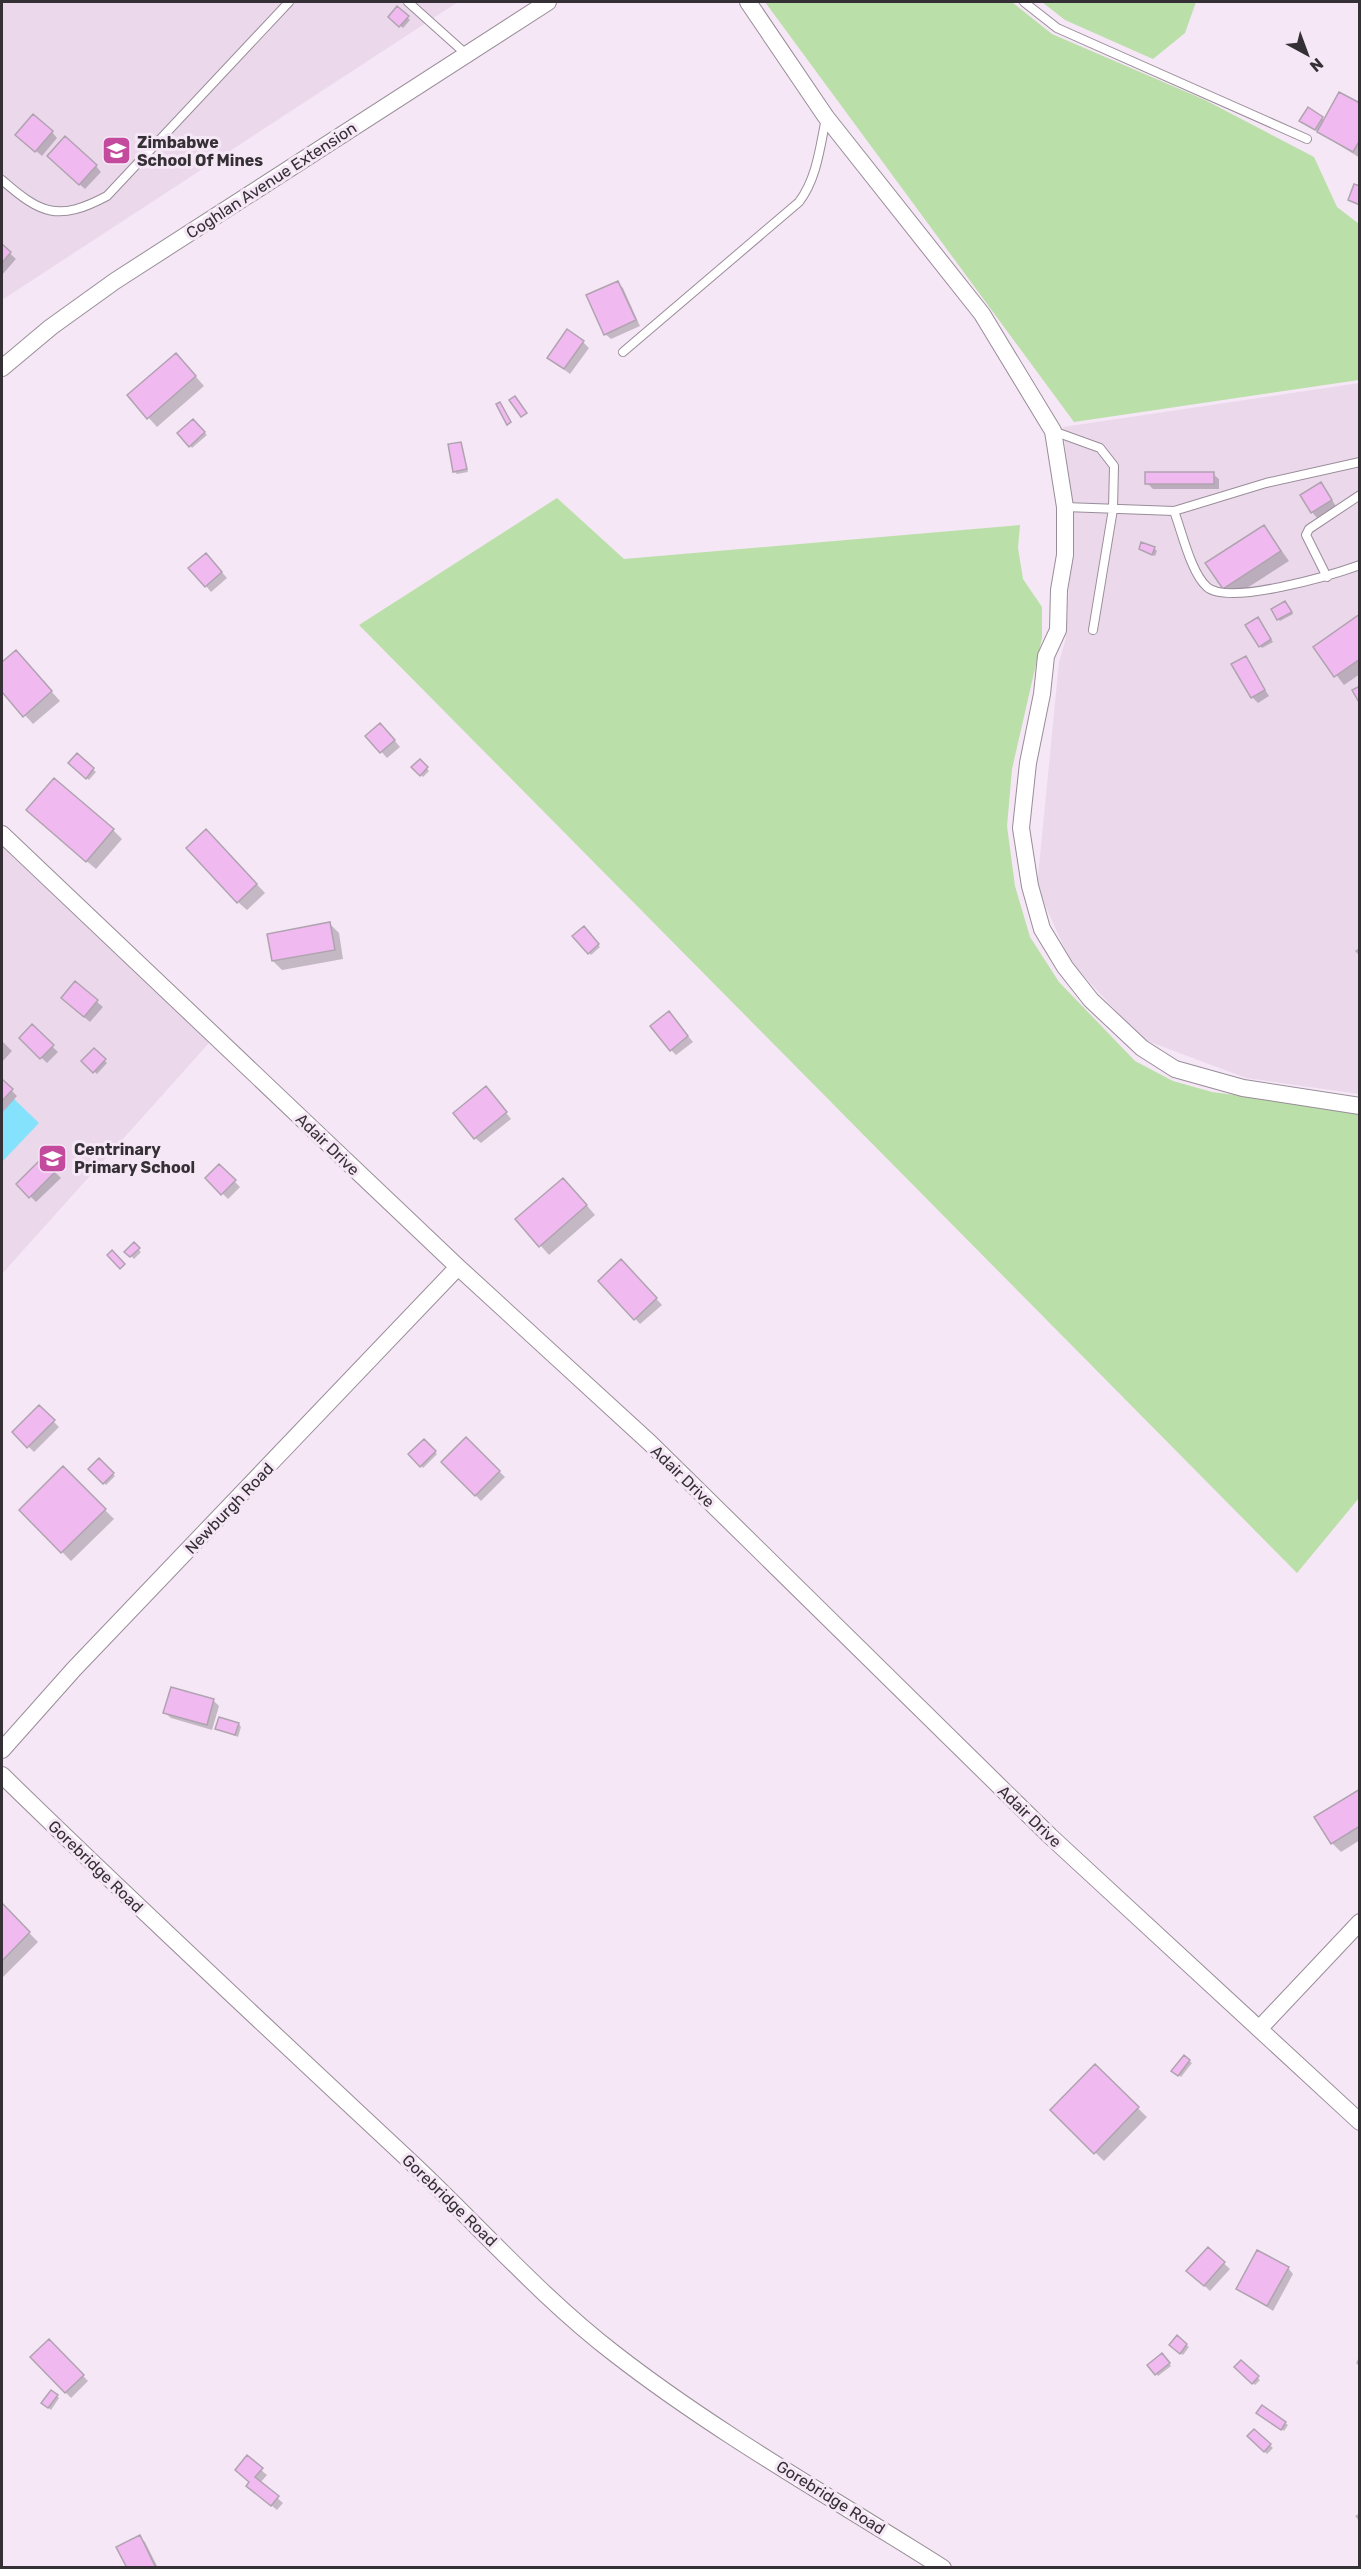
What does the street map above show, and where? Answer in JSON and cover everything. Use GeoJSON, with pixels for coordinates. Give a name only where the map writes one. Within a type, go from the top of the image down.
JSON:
{"type":"FeatureCollection","features":[{"type":"Feature","properties":{"kind":"street","name":"Coghlan Avenue Extension"},"geometry":{"type":"LineString","coordinates":[[2,368],[51,327],[115,281],[548,2]]}},
{"type":"Feature","properties":{"kind":"street"},"geometry":{"type":"LineString","coordinates":[[748,2],[826,117],[982,314],[1053,431],[1065,507],[1065,555],[1059,590],[1058,630],[1046,656],[1042,694],[1028,764],[1021,828],[1030,886],[1042,928],[1065,967],[1091,1000],[1142,1048],[1175,1069],[1243,1088],[1359,1106]]}},
{"type":"Feature","properties":{"kind":"street","name":"Adair Drive"},"geometry":{"type":"LineString","coordinates":[[2,834],[458,1267],[650,1443],[1050,1836],[1359,2122]]}},
{"type":"Feature","properties":{"kind":"street","name":"Newburgh Road"},"geometry":{"type":"LineString","coordinates":[[2,1750],[74,1669],[458,1267]]}},
{"type":"Feature","properties":{"kind":"street","name":"Gorebridge Road"},"geometry":{"type":"LineString","coordinates":[[2,1774],[120,1891],[406,2157],[575,2320],[613,2353],[677,2400],[943,2568]]}},
{"type":"Feature","properties":{"kind":"street"},"geometry":{"type":"LineString","coordinates":[[1259,2029],[1359,1923]]}},
{"type":"Feature","properties":{"kind":"lane"},"geometry":{"type":"LineString","coordinates":[[2,180],[39,209],[56,212],[90,205],[107,196],[289,2]]}},
{"type":"Feature","properties":{"kind":"lane"},"geometry":{"type":"LineString","coordinates":[[408,2],[466,54]]}},
{"type":"Feature","properties":{"kind":"lane"},"geometry":{"type":"LineString","coordinates":[[1024,2],[1058,28],[1307,139]]}},
{"type":"Feature","properties":{"kind":"lane"},"geometry":{"type":"LineString","coordinates":[[623,352],[799,202],[807,191],[816,168],[826,117]]}},
{"type":"Feature","properties":{"kind":"lane"},"geometry":{"type":"LineString","coordinates":[[1053,431],[1100,448],[1114,466],[1113,509],[1093,630]]}},
{"type":"Feature","properties":{"kind":"lane"},"geometry":{"type":"LineString","coordinates":[[1065,507],[1174,511],[1266,483],[1359,462]]}},
{"type":"Feature","properties":{"kind":"lane"},"geometry":{"type":"LineString","coordinates":[[1327,577],[1306,536],[1309,529],[1359,495]]}},
{"type":"Feature","properties":{"kind":"lane"},"geometry":{"type":"LineString","coordinates":[[1174,511],[1197,574],[1207,587],[1220,594],[1256,591],[1327,577],[1359,565]]}},
{"type":"Feature","properties":{"kind":"shaded area","name":"Zimbabwe School Of Mines"},"geometry":{"type":"Polygon","coordinates":[[[2,2],[458,2],[2,300],[2,2]]]}},
{"type":"Feature","properties":{"kind":"shaded area"},"geometry":{"type":"Polygon","coordinates":[[[1359,383],[1359,1094],[1246,1078],[1142,1039],[1070,961],[1037,887],[1059,662],[1066,638],[1073,517],[1063,427],[1359,383]]]}},
{"type":"Feature","properties":{"kind":"shaded area","name":"Centrinary Primary School"},"geometry":{"type":"Polygon","coordinates":[[[2,843],[209,1043],[2,1274],[2,843]]]}},
{"type":"Feature","properties":{"kind":"green space"},"geometry":{"type":"Polygon","coordinates":[[[765,2],[1012,2],[1052,34],[1205,100],[1314,157],[1337,207],[1359,224],[1359,380],[1074,422],[765,2]]]}},
{"type":"Feature","properties":{"kind":"green space"},"geometry":{"type":"Polygon","coordinates":[[[1042,2],[1196,2],[1185,33],[1153,59],[1065,20],[1042,2]]]}},
{"type":"Feature","properties":{"kind":"green space"},"geometry":{"type":"Polygon","coordinates":[[[557,498],[624,559],[1020,525],[1018,548],[1023,579],[1042,607],[1042,638],[1012,769],[1007,826],[1015,886],[1030,937],[1059,982],[1135,1061],[1173,1081],[1212,1092],[1359,1111],[1359,1498],[1297,1573],[359,625],[557,498]]]}},
{"type":"Feature","properties":{"kind":"water"},"geometry":{"type":"Polygon","coordinates":[[[14,1099],[39,1123],[2,1162],[2,1113],[14,1099]]]}},
{"type":"Feature","properties":{"kind":"building"},"geometry":{"type":"Polygon","coordinates":[[[397,6],[409,16],[399,27],[388,17],[397,6]]]}},
{"type":"Feature","properties":{"kind":"building"},"geometry":{"type":"Polygon","coordinates":[[[1339,92],[1360,103],[1360,140],[1353,152],[1317,132],[1339,92]]]}},
{"type":"Feature","properties":{"kind":"building"},"geometry":{"type":"Polygon","coordinates":[[[1308,107],[1323,117],[1315,130],[1299,121],[1308,107]]]}},
{"type":"Feature","properties":{"kind":"building"},"geometry":{"type":"Polygon","coordinates":[[[33,114],[53,131],[35,152],[15,135],[33,114]]]}},
{"type":"Feature","properties":{"kind":"building"},"geometry":{"type":"Polygon","coordinates":[[[65,136],[97,165],[79,185],[47,156],[65,136]]]}},
{"type":"Feature","properties":{"kind":"building"},"geometry":{"type":"Polygon","coordinates":[[[1354,184],[1360,186],[1360,205],[1348,200],[1354,184]]]}},
{"type":"Feature","properties":{"kind":"building"},"geometry":{"type":"Polygon","coordinates":[[[2,244],[11,252],[2,263],[2,244]]]}},
{"type":"Feature","properties":{"kind":"building"},"geometry":{"type":"Polygon","coordinates":[[[618,281],[636,320],[604,335],[586,295],[618,281]]]}},
{"type":"Feature","properties":{"kind":"building"},"geometry":{"type":"Polygon","coordinates":[[[567,329],[584,341],[564,369],[547,358],[567,329]]]}},
{"type":"Feature","properties":{"kind":"building"},"geometry":{"type":"Polygon","coordinates":[[[176,353],[196,376],[147,419],[127,395],[176,353]]]}},
{"type":"Feature","properties":{"kind":"building"},"geometry":{"type":"Polygon","coordinates":[[[515,396],[527,413],[521,417],[509,400],[515,396]]]}},
{"type":"Feature","properties":{"kind":"building"},"geometry":{"type":"Polygon","coordinates":[[[500,402],[511,422],[507,425],[496,404],[500,402]]]}},
{"type":"Feature","properties":{"kind":"building"},"geometry":{"type":"Polygon","coordinates":[[[193,419],[205,432],[189,447],[177,433],[193,419]]]}},
{"type":"Feature","properties":{"kind":"building"},"geometry":{"type":"Polygon","coordinates":[[[461,442],[467,469],[453,472],[448,444],[461,442]]]}},
{"type":"Feature","properties":{"kind":"building"},"geometry":{"type":"Polygon","coordinates":[[[1145,472],[1214,472],[1214,484],[1145,484],[1145,472]]]}},
{"type":"Feature","properties":{"kind":"building"},"geometry":{"type":"Polygon","coordinates":[[[1321,482],[1332,500],[1311,513],[1300,495],[1321,482]]]}},
{"type":"Feature","properties":{"kind":"building"},"geometry":{"type":"Polygon","coordinates":[[[1264,525],[1281,551],[1223,589],[1205,563],[1264,525]]]}},
{"type":"Feature","properties":{"kind":"building"},"geometry":{"type":"Polygon","coordinates":[[[1141,542],[1155,547],[1152,555],[1139,549],[1141,542]]]}},
{"type":"Feature","properties":{"kind":"building"},"geometry":{"type":"Polygon","coordinates":[[[206,553],[222,572],[205,587],[188,568],[206,553]]]}},
{"type":"Feature","properties":{"kind":"building"},"geometry":{"type":"Polygon","coordinates":[[[1285,601],[1292,612],[1277,620],[1271,609],[1285,601]]]}},
{"type":"Feature","properties":{"kind":"building"},"geometry":{"type":"Polygon","coordinates":[[[1360,614],[1360,659],[1334,677],[1313,647],[1360,614]]]}},
{"type":"Feature","properties":{"kind":"building"},"geometry":{"type":"Polygon","coordinates":[[[1258,617],[1271,639],[1259,647],[1245,625],[1258,617]]]}},
{"type":"Feature","properties":{"kind":"building"},"geometry":{"type":"Polygon","coordinates":[[[16,650],[52,691],[23,717],[2,692],[2,662],[16,650]]]}},
{"type":"Feature","properties":{"kind":"building"},"geometry":{"type":"Polygon","coordinates":[[[1246,656],[1265,690],[1251,698],[1231,664],[1246,656]]]}},
{"type":"Feature","properties":{"kind":"building"},"geometry":{"type":"Polygon","coordinates":[[[1360,686],[1360,704],[1352,690],[1360,686]]]}},
{"type":"Feature","properties":{"kind":"building"},"geometry":{"type":"Polygon","coordinates":[[[380,723],[395,740],[380,753],[365,736],[380,723]]]}},
{"type":"Feature","properties":{"kind":"building"},"geometry":{"type":"Polygon","coordinates":[[[77,753],[94,768],[86,779],[68,763],[77,753]]]}},
{"type":"Feature","properties":{"kind":"building"},"geometry":{"type":"Polygon","coordinates":[[[420,759],[428,767],[420,776],[411,767],[420,759]]]}},
{"type":"Feature","properties":{"kind":"building"},"geometry":{"type":"Polygon","coordinates":[[[54,778],[114,829],[86,862],[26,810],[54,778]]]}},
{"type":"Feature","properties":{"kind":"building"},"geometry":{"type":"Polygon","coordinates":[[[206,829],[257,884],[237,903],[186,848],[206,829]]]}},
{"type":"Feature","properties":{"kind":"building"},"geometry":{"type":"Polygon","coordinates":[[[330,922],[335,950],[272,961],[267,934],[330,922]]]}},
{"type":"Feature","properties":{"kind":"building"},"geometry":{"type":"Polygon","coordinates":[[[584,926],[599,944],[588,954],[572,936],[584,926]]]}},
{"type":"Feature","properties":{"kind":"building"},"geometry":{"type":"Polygon","coordinates":[[[75,981],[98,1000],[84,1017],[61,998],[75,981]]]}},
{"type":"Feature","properties":{"kind":"building"},"geometry":{"type":"Polygon","coordinates":[[[669,1011],[688,1036],[670,1051],[650,1026],[669,1011]]]}},
{"type":"Feature","properties":{"kind":"building"},"geometry":{"type":"Polygon","coordinates":[[[32,1024],[54,1045],[40,1059],[19,1038],[32,1024]]]}},
{"type":"Feature","properties":{"kind":"building"},"geometry":{"type":"Polygon","coordinates":[[[94,1048],[106,1059],[93,1073],[81,1061],[94,1048]]]}},
{"type":"Feature","properties":{"kind":"building"},"geometry":{"type":"Polygon","coordinates":[[[2,1079],[13,1089],[2,1101],[2,1079]]]}},
{"type":"Feature","properties":{"kind":"building"},"geometry":{"type":"Polygon","coordinates":[[[486,1086],[507,1112],[474,1139],[453,1113],[486,1086]]]}},
{"type":"Feature","properties":{"kind":"building"},"geometry":{"type":"Polygon","coordinates":[[[43,1157],[56,1171],[29,1198],[16,1184],[43,1157]]]}},
{"type":"Feature","properties":{"kind":"building"},"geometry":{"type":"Polygon","coordinates":[[[219,1164],[236,1180],[221,1195],[205,1178],[219,1164]]]}},
{"type":"Feature","properties":{"kind":"building"},"geometry":{"type":"Polygon","coordinates":[[[563,1178],[587,1205],[539,1247],[515,1219],[563,1178]]]}},
{"type":"Feature","properties":{"kind":"building"},"geometry":{"type":"Polygon","coordinates":[[[134,1242],[140,1248],[130,1257],[124,1252],[134,1242]]]}},
{"type":"Feature","properties":{"kind":"building"},"geometry":{"type":"Polygon","coordinates":[[[112,1250],[125,1264],[120,1269],[107,1255],[112,1250]]]}},
{"type":"Feature","properties":{"kind":"building"},"geometry":{"type":"Polygon","coordinates":[[[621,1259],[657,1298],[634,1320],[598,1281],[621,1259]]]}},
{"type":"Feature","properties":{"kind":"building"},"geometry":{"type":"Polygon","coordinates":[[[39,1405],[55,1420],[27,1448],[12,1432],[39,1405]]]}},
{"type":"Feature","properties":{"kind":"building"},"geometry":{"type":"Polygon","coordinates":[[[466,1437],[500,1471],[475,1496],[441,1462],[466,1437]]]}},
{"type":"Feature","properties":{"kind":"building"},"geometry":{"type":"Polygon","coordinates":[[[424,1439],[436,1451],[420,1467],[408,1454],[424,1439]]]}},
{"type":"Feature","properties":{"kind":"building"},"geometry":{"type":"Polygon","coordinates":[[[99,1458],[114,1473],[103,1484],[88,1469],[99,1458]]]}},
{"type":"Feature","properties":{"kind":"building"},"geometry":{"type":"Polygon","coordinates":[[[63,1466],[106,1509],[61,1553],[19,1510],[63,1466]]]}},
{"type":"Feature","properties":{"kind":"building"},"geometry":{"type":"Polygon","coordinates":[[[171,1687],[214,1699],[207,1725],[163,1713],[171,1687]]]}},
{"type":"Feature","properties":{"kind":"building"},"geometry":{"type":"Polygon","coordinates":[[[219,1717],[239,1723],[235,1735],[215,1729],[219,1717]]]}},
{"type":"Feature","properties":{"kind":"building"},"geometry":{"type":"Polygon","coordinates":[[[1360,1789],[1360,1826],[1331,1844],[1314,1817],[1360,1789]]]}},
{"type":"Feature","properties":{"kind":"building"},"geometry":{"type":"Polygon","coordinates":[[[2,1903],[30,1932],[2,1961],[2,1903]]]}},
{"type":"Feature","properties":{"kind":"building"},"geometry":{"type":"Polygon","coordinates":[[[1184,2055],[1190,2060],[1178,2076],[1171,2071],[1184,2055]]]}},
{"type":"Feature","properties":{"kind":"building"},"geometry":{"type":"Polygon","coordinates":[[[1095,2064],[1139,2107],[1094,2154],[1050,2110],[1095,2064]]]}},
{"type":"Feature","properties":{"kind":"building"},"geometry":{"type":"Polygon","coordinates":[[[1208,2247],[1225,2262],[1204,2286],[1186,2271],[1208,2247]]]}},
{"type":"Feature","properties":{"kind":"building"},"geometry":{"type":"Polygon","coordinates":[[[1257,2250],[1289,2267],[1267,2306],[1236,2289],[1257,2250]]]}},
{"type":"Feature","properties":{"kind":"building"},"geometry":{"type":"Polygon","coordinates":[[[1177,2335],[1187,2344],[1180,2354],[1169,2345],[1177,2335]]]}},
{"type":"Feature","properties":{"kind":"building"},"geometry":{"type":"Polygon","coordinates":[[[49,2339],[84,2375],[65,2393],[30,2357],[49,2339]]]}},
{"type":"Feature","properties":{"kind":"building"},"geometry":{"type":"Polygon","coordinates":[[[1162,2353],[1170,2363],[1155,2375],[1147,2365],[1162,2353]]]}},
{"type":"Feature","properties":{"kind":"building"},"geometry":{"type":"Polygon","coordinates":[[[1241,2360],[1259,2376],[1252,2384],[1234,2367],[1241,2360]]]}},
{"type":"Feature","properties":{"kind":"building"},"geometry":{"type":"Polygon","coordinates":[[[51,2390],[58,2395],[48,2408],[41,2403],[51,2390]]]}},
{"type":"Feature","properties":{"kind":"building"},"geometry":{"type":"Polygon","coordinates":[[[1262,2405],[1286,2422],[1281,2430],[1256,2413],[1262,2405]]]}},
{"type":"Feature","properties":{"kind":"building"},"geometry":{"type":"Polygon","coordinates":[[[1254,2429],[1271,2444],[1264,2452],[1247,2436],[1254,2429]]]}},
{"type":"Feature","properties":{"kind":"building"},"geometry":{"type":"Polygon","coordinates":[[[247,2455],[263,2468],[255,2477],[279,2496],[271,2506],[246,2486],[249,2482],[235,2470],[247,2455]]]}},
{"type":"Feature","properties":{"kind":"building"},"geometry":{"type":"Polygon","coordinates":[[[140,2535],[156,2568],[127,2568],[116,2547],[140,2535]]]}},
{"type":"Feature","properties":{"kind":"place","name":"Zimbabwe School Of Mines"},"geometry":{"type":"Point","coordinates":[116,151]}},
{"type":"Feature","properties":{"kind":"place","name":"Centrinary Primary School"},"geometry":{"type":"Point","coordinates":[53,1158]}}]}
